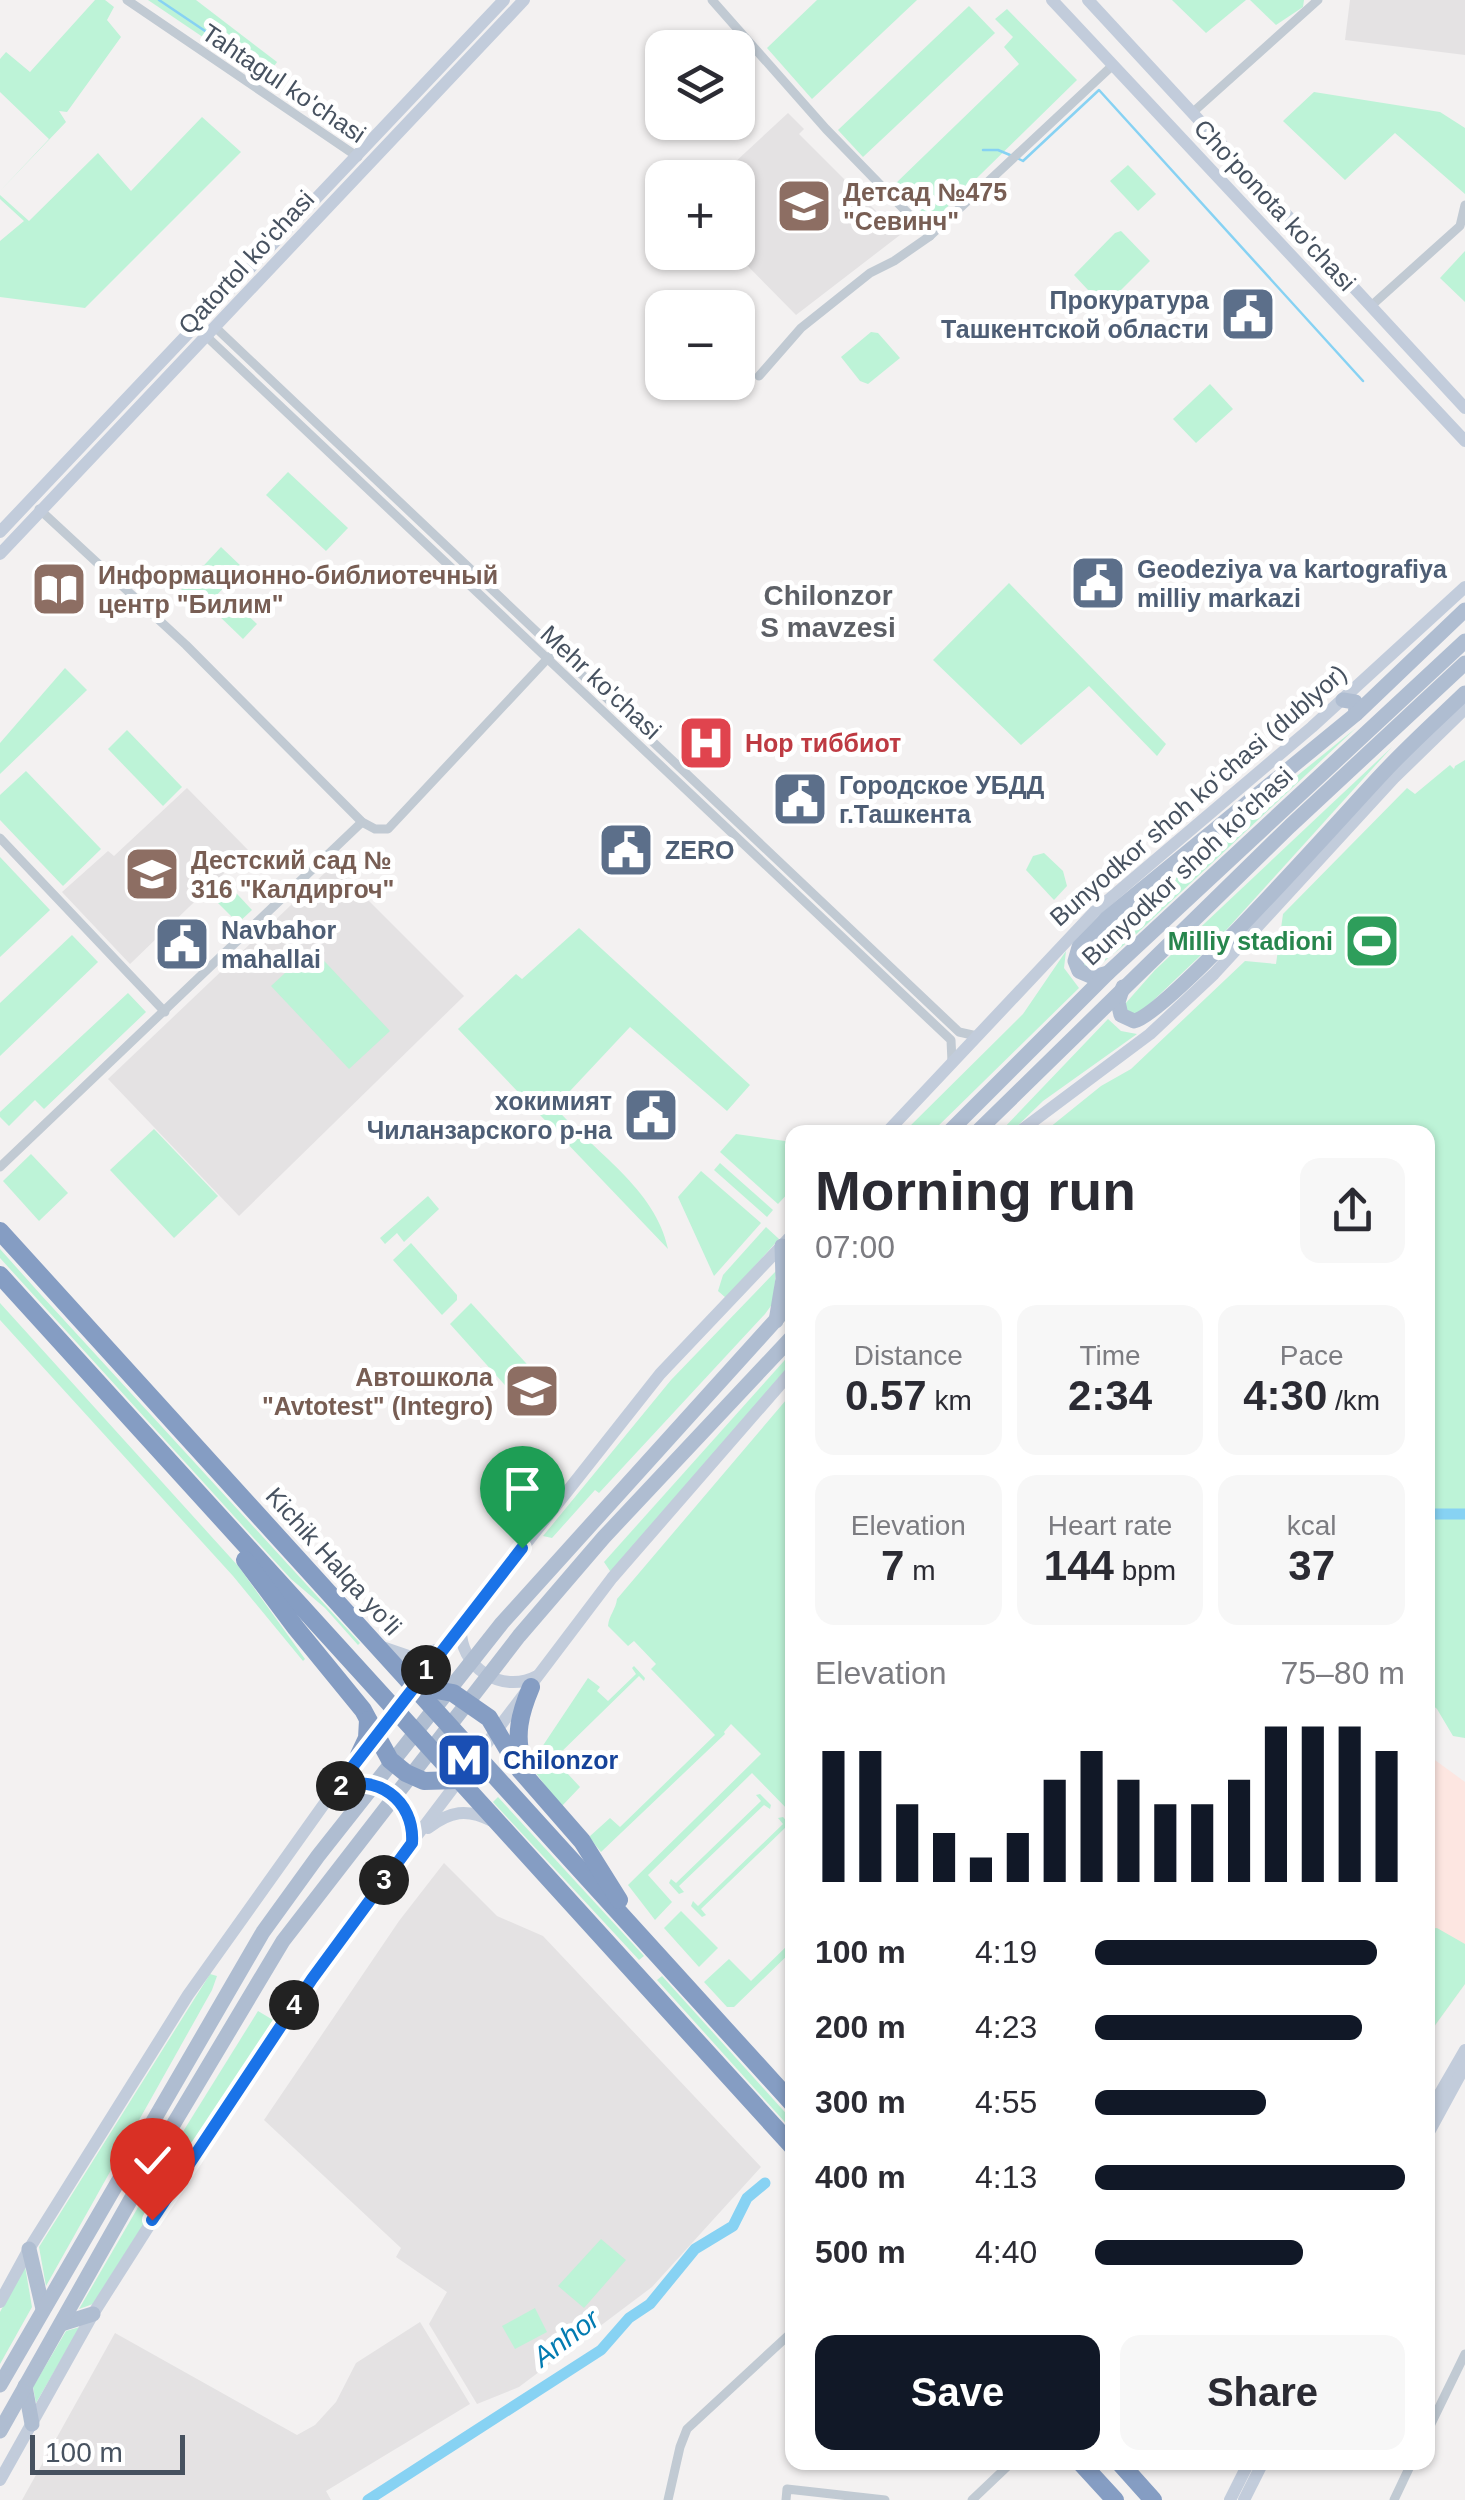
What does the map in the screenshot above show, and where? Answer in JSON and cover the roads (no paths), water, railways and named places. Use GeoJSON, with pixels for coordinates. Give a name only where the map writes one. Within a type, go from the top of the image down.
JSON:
{"type":"FeatureCollection","features":[{"type":"Feature","properties":{"kind":"highway","name":"Kichik Halqa yo'li"},"geometry":{"type":"LineString","coordinates":[[0,1232],[785,2095]]}},
{"type":"Feature","properties":{"kind":"highway"},"geometry":{"type":"LineString","coordinates":[[0,1275],[785,2138]]}},
{"type":"Feature","properties":{"kind":"highway"},"geometry":{"type":"LineString","coordinates":[[181,1474],[372,1727],[390,1760],[406,1773],[433,1784],[459,1780]]}},
{"type":"Feature","properties":{"kind":"highway"},"geometry":{"type":"LineString","coordinates":[[278,1581],[311,1603],[358,1650],[368,1646],[365,1632]]}},
{"type":"Feature","properties":{"kind":"highway"},"geometry":{"type":"LineString","coordinates":[[534,1786],[518,1740],[521,1715],[536,1680]]}},
{"type":"Feature","properties":{"kind":"highway"},"geometry":{"type":"LineString","coordinates":[[414,1686],[434,1687],[478,1708],[498,1730],[520,1770],[582,1841],[644,1939]]}},
{"type":"Feature","properties":{"kind":"highway"},"geometry":{"type":"LineString","coordinates":[[359,1755],[372,1727]]}},
{"type":"Feature","properties":{"kind":"highway"},"geometry":{"type":"LineString","coordinates":[[648,1988],[652,1968],[670,1968]]}},
{"type":"Feature","properties":{"kind":"highway"},"geometry":{"type":"LineString","coordinates":[[1087,2470],[1114,2500]]}},
{"type":"Feature","properties":{"kind":"highway"},"geometry":{"type":"LineString","coordinates":[[1126,2470],[1153,2500]]}},
{"type":"Feature","properties":{"kind":"main road"},"geometry":{"type":"LineString","coordinates":[[1108,973],[1092,976],[1078,970],[1075,958],[1081,944],[1138,892],[1356,714],[1465,610]]}},
{"type":"Feature","properties":{"kind":"main road","name":"Bunyodkor shoh ko'chasi"},"geometry":{"type":"LineString","coordinates":[[984,1125],[1465,642]]}},
{"type":"Feature","properties":{"kind":"main road","name":"Bunyodkor shoh ko'chasi"},"geometry":{"type":"LineString","coordinates":[[956,1125],[1108,973],[1465,663]]}},
{"type":"Feature","properties":{"kind":"main road"},"geometry":{"type":"LineString","coordinates":[[1123,988],[1118,1002],[1122,1015],[1134,1021],[1148,1015],[1465,693]]}},
{"type":"Feature","properties":{"kind":"main road"},"geometry":{"type":"LineString","coordinates":[[1343,700],[1355,702],[1356,714]]}},
{"type":"Feature","properties":{"kind":"main road"},"geometry":{"type":"LineString","coordinates":[[776,1320],[785,1260]]}},
{"type":"Feature","properties":{"kind":"main road"},"geometry":{"type":"LineString","coordinates":[[0,2385],[263,1932],[304,1875],[502,1622],[785,1310]]}},
{"type":"Feature","properties":{"kind":"main road"},"geometry":{"type":"LineString","coordinates":[[0,2431],[170,2130],[283,1941],[519,1636],[617,1523],[785,1344]]}},
{"type":"Feature","properties":{"kind":"main road"},"geometry":{"type":"LineString","coordinates":[[29,2249],[43,2309]]}},
{"type":"Feature","properties":{"kind":"main road"},"geometry":{"type":"LineString","coordinates":[[61,2324],[93,2314]]}},
{"type":"Feature","properties":{"kind":"main road"},"geometry":{"type":"LineString","coordinates":[[26,2386],[32,2424]]}},
{"type":"Feature","properties":{"kind":"street","name":"Tahtagul ko'chasi"},"geometry":{"type":"LineString","coordinates":[[127,0],[362,161]]}},
{"type":"Feature","properties":{"kind":"street","name":"Qatortol ko'chasi"},"geometry":{"type":"LineString","coordinates":[[0,554],[211,332],[504,0]]}},
{"type":"Feature","properties":{"kind":"street","name":"Qatortol ko'chasi"},"geometry":{"type":"LineString","coordinates":[[0,532],[200,321],[524,0]]}},
{"type":"Feature","properties":{"kind":"street"},"geometry":{"type":"LineString","coordinates":[[712,0],[826,129],[930,236]]}},
{"type":"Feature","properties":{"kind":"street","name":"Cho'ponota ko'chasi"},"geometry":{"type":"LineString","coordinates":[[1052,0],[1465,441]]}},
{"type":"Feature","properties":{"kind":"street","name":"Cho'ponota ko'chasi"},"geometry":{"type":"LineString","coordinates":[[1088,0],[1465,408]]}},
{"type":"Feature","properties":{"kind":"street"},"geometry":{"type":"LineString","coordinates":[[1192,113],[1318,0]]}},
{"type":"Feature","properties":{"kind":"street"},"geometry":{"type":"LineString","coordinates":[[758,376],[800,328],[870,273],[930,236],[1113,65]]}},
{"type":"Feature","properties":{"kind":"street"},"geometry":{"type":"LineString","coordinates":[[1371,306],[1460,226],[1465,205]]}},
{"type":"Feature","properties":{"kind":"street"},"geometry":{"type":"LineString","coordinates":[[1282,246],[1301,248],[1304,234]]}},
{"type":"Feature","properties":{"kind":"street"},"geometry":{"type":"LineString","coordinates":[[200,321],[211,332]]}},
{"type":"Feature","properties":{"kind":"street"},"geometry":{"type":"LineString","coordinates":[[1374,344],[1375,326],[1390,327]]}},
{"type":"Feature","properties":{"kind":"street","name":"Mehr ko'chasi"},"geometry":{"type":"LineString","coordinates":[[211,332],[472,570],[960,1032]]}},
{"type":"Feature","properties":{"kind":"street","name":"Mehr ko'chasi"},"geometry":{"type":"LineString","coordinates":[[211,332],[463,579],[951,1040]]}},
{"type":"Feature","properties":{"kind":"street"},"geometry":{"type":"LineString","coordinates":[[30,501],[186,645],[362,822],[375,829],[388,829],[560,653]]}},
{"type":"Feature","properties":{"kind":"street"},"geometry":{"type":"LineString","coordinates":[[463,579],[472,570]]}},
{"type":"Feature","properties":{"kind":"street","name":"Bunyodkor shoh koʻchasi (dublyor)"},"geometry":{"type":"LineString","coordinates":[[894,1125],[1094,912],[1343,700],[1465,587]]}},
{"type":"Feature","properties":{"kind":"street"},"geometry":{"type":"LineString","coordinates":[[1028,1125],[1150,1034],[1214,974],[1394,778],[1465,709]]}},
{"type":"Feature","properties":{"kind":"street"},"geometry":{"type":"LineString","coordinates":[[693,796],[702,787]]}},
{"type":"Feature","properties":{"kind":"street"},"geometry":{"type":"LineString","coordinates":[[707,810],[716,801]]}},
{"type":"Feature","properties":{"kind":"street"},"geometry":{"type":"LineString","coordinates":[[0,1168],[362,822]]}},
{"type":"Feature","properties":{"kind":"street"},"geometry":{"type":"LineString","coordinates":[[0,838],[164,1012]]}},
{"type":"Feature","properties":{"kind":"street"},"geometry":{"type":"LineString","coordinates":[[952,1063],[951,1040],[960,1032],[977,1036]]}},
{"type":"Feature","properties":{"kind":"street"},"geometry":{"type":"LineString","coordinates":[[372,1727],[414,1686],[660,1374],[785,1242]]}},
{"type":"Feature","properties":{"kind":"street"},"geometry":{"type":"LineString","coordinates":[[0,2480],[93,2314],[222,2111],[350,1924],[612,1578],[785,1379]]}},
{"type":"Feature","properties":{"kind":"street"},"geometry":{"type":"LineString","coordinates":[[365,1632],[390,1652],[414,1658],[434,1652],[458,1630]]}},
{"type":"Feature","properties":{"kind":"street"},"geometry":{"type":"LineString","coordinates":[[458,1630],[466,1653],[487,1675],[500,1681],[536,1680]]}},
{"type":"Feature","properties":{"kind":"street"},"geometry":{"type":"LineString","coordinates":[[0,2302],[188,1995],[359,1755]]}},
{"type":"Feature","properties":{"kind":"street"},"geometry":{"type":"LineString","coordinates":[[336,1788],[365,1783],[390,1792],[408,1816],[412,1843]]}},
{"type":"Feature","properties":{"kind":"street"},"geometry":{"type":"LineString","coordinates":[[412,1843],[454,1813],[477,1814],[501,1826]]}},
{"type":"Feature","properties":{"kind":"street"},"geometry":{"type":"LineString","coordinates":[[1435,2117],[1465,2050]]}},
{"type":"Feature","properties":{"kind":"street"},"geometry":{"type":"LineString","coordinates":[[1435,2104],[1465,2066]]}},
{"type":"Feature","properties":{"kind":"street"},"geometry":{"type":"LineString","coordinates":[[1447,2088],[1465,2099]]}},
{"type":"Feature","properties":{"kind":"street"},"geometry":{"type":"LineString","coordinates":[[668,2500],[687,2429],[785,2338]]}},
{"type":"Feature","properties":{"kind":"street"},"geometry":{"type":"LineString","coordinates":[[1435,2416],[1465,2354]]}},
{"type":"Feature","properties":{"kind":"street"},"geometry":{"type":"LineString","coordinates":[[972,2500],[1004,2470]]}},
{"type":"Feature","properties":{"kind":"street"},"geometry":{"type":"LineString","coordinates":[[1230,2500],[1245,2470]]}},
{"type":"Feature","properties":{"kind":"street"},"geometry":{"type":"LineString","coordinates":[[1244,2500],[1258,2470]]}},
{"type":"Feature","properties":{"kind":"street"},"geometry":{"type":"LineString","coordinates":[[1394,2500],[1408,2470]]}},
{"type":"Feature","properties":{"kind":"street"},"geometry":{"type":"LineString","coordinates":[[786,2500],[787,2489],[885,2500]]}},
{"type":"Feature","properties":{"kind":"waterway"},"geometry":{"type":"LineString","coordinates":[[159,0],[263,70]]}},
{"type":"Feature","properties":{"kind":"waterway"},"geometry":{"type":"LineString","coordinates":[[1017,158],[1023,161],[1099,90],[1363,381]]}},
{"type":"Feature","properties":{"kind":"waterway"},"geometry":{"type":"LineString","coordinates":[[983,150],[1010,155]]}},
{"type":"Feature","properties":{"kind":"waterway","name":"Anhor"},"geometry":{"type":"LineString","coordinates":[[1435,1514],[1465,1514]]}},
{"type":"Feature","properties":{"kind":"waterway","name":"Anhor"},"geometry":{"type":"LineString","coordinates":[[368,2500],[601,2350],[629,2318],[650,2304],[695,2249],[733,2226],[747,2198],[765,2183]]}},
{"type":"Feature","properties":{"kind":"place","name":"Детсад №475 \"Севинч\""},"geometry":{"type":"Point","coordinates":[804,206]}},
{"type":"Feature","properties":{"kind":"place","name":"Прокуратура Ташкентской области"},"geometry":{"type":"Point","coordinates":[1248,314]}},
{"type":"Feature","properties":{"kind":"place","name":"Geodeziya va kartografiya milliy markazi"},"geometry":{"type":"Point","coordinates":[1098,583]}},
{"type":"Feature","properties":{"kind":"place","name":"Информационно-библиотечный центр \"Билим\""},"geometry":{"type":"Point","coordinates":[59,589]}},
{"type":"Feature","properties":{"kind":"place","name":"Нор тиббиот"},"geometry":{"type":"Point","coordinates":[706,743]}},
{"type":"Feature","properties":{"kind":"place","name":"Городское УБДД г.Ташкента"},"geometry":{"type":"Point","coordinates":[800,799]}},
{"type":"Feature","properties":{"kind":"place","name":"ZERO"},"geometry":{"type":"Point","coordinates":[626,850]}},
{"type":"Feature","properties":{"kind":"place","name":"Дестский сад № 316 \"Калдиргоч\""},"geometry":{"type":"Point","coordinates":[152,874]}},
{"type":"Feature","properties":{"kind":"place","name":"Milliy stadioni"},"geometry":{"type":"Point","coordinates":[1372,941]}},
{"type":"Feature","properties":{"kind":"place","name":"Navbahor mahallai"},"geometry":{"type":"Point","coordinates":[182,944]}},
{"type":"Feature","properties":{"kind":"place","name":"хокимият Чиланзарского р-на"},"geometry":{"type":"Point","coordinates":[651,1115]}},
{"type":"Feature","properties":{"kind":"place","name":"Автошкола \"Avtotest\" (Integro)"},"geometry":{"type":"Point","coordinates":[532,1391]}},
{"type":"Feature","properties":{"kind":"place","name":"Chilonzor"},"geometry":{"type":"Point","coordinates":[464,1760]}},
{"type":"Feature","properties":{"kind":"district","name":"Chilonzor S mavzesi"},"geometry":{"type":"Point","coordinates":[828,611]}}]}
